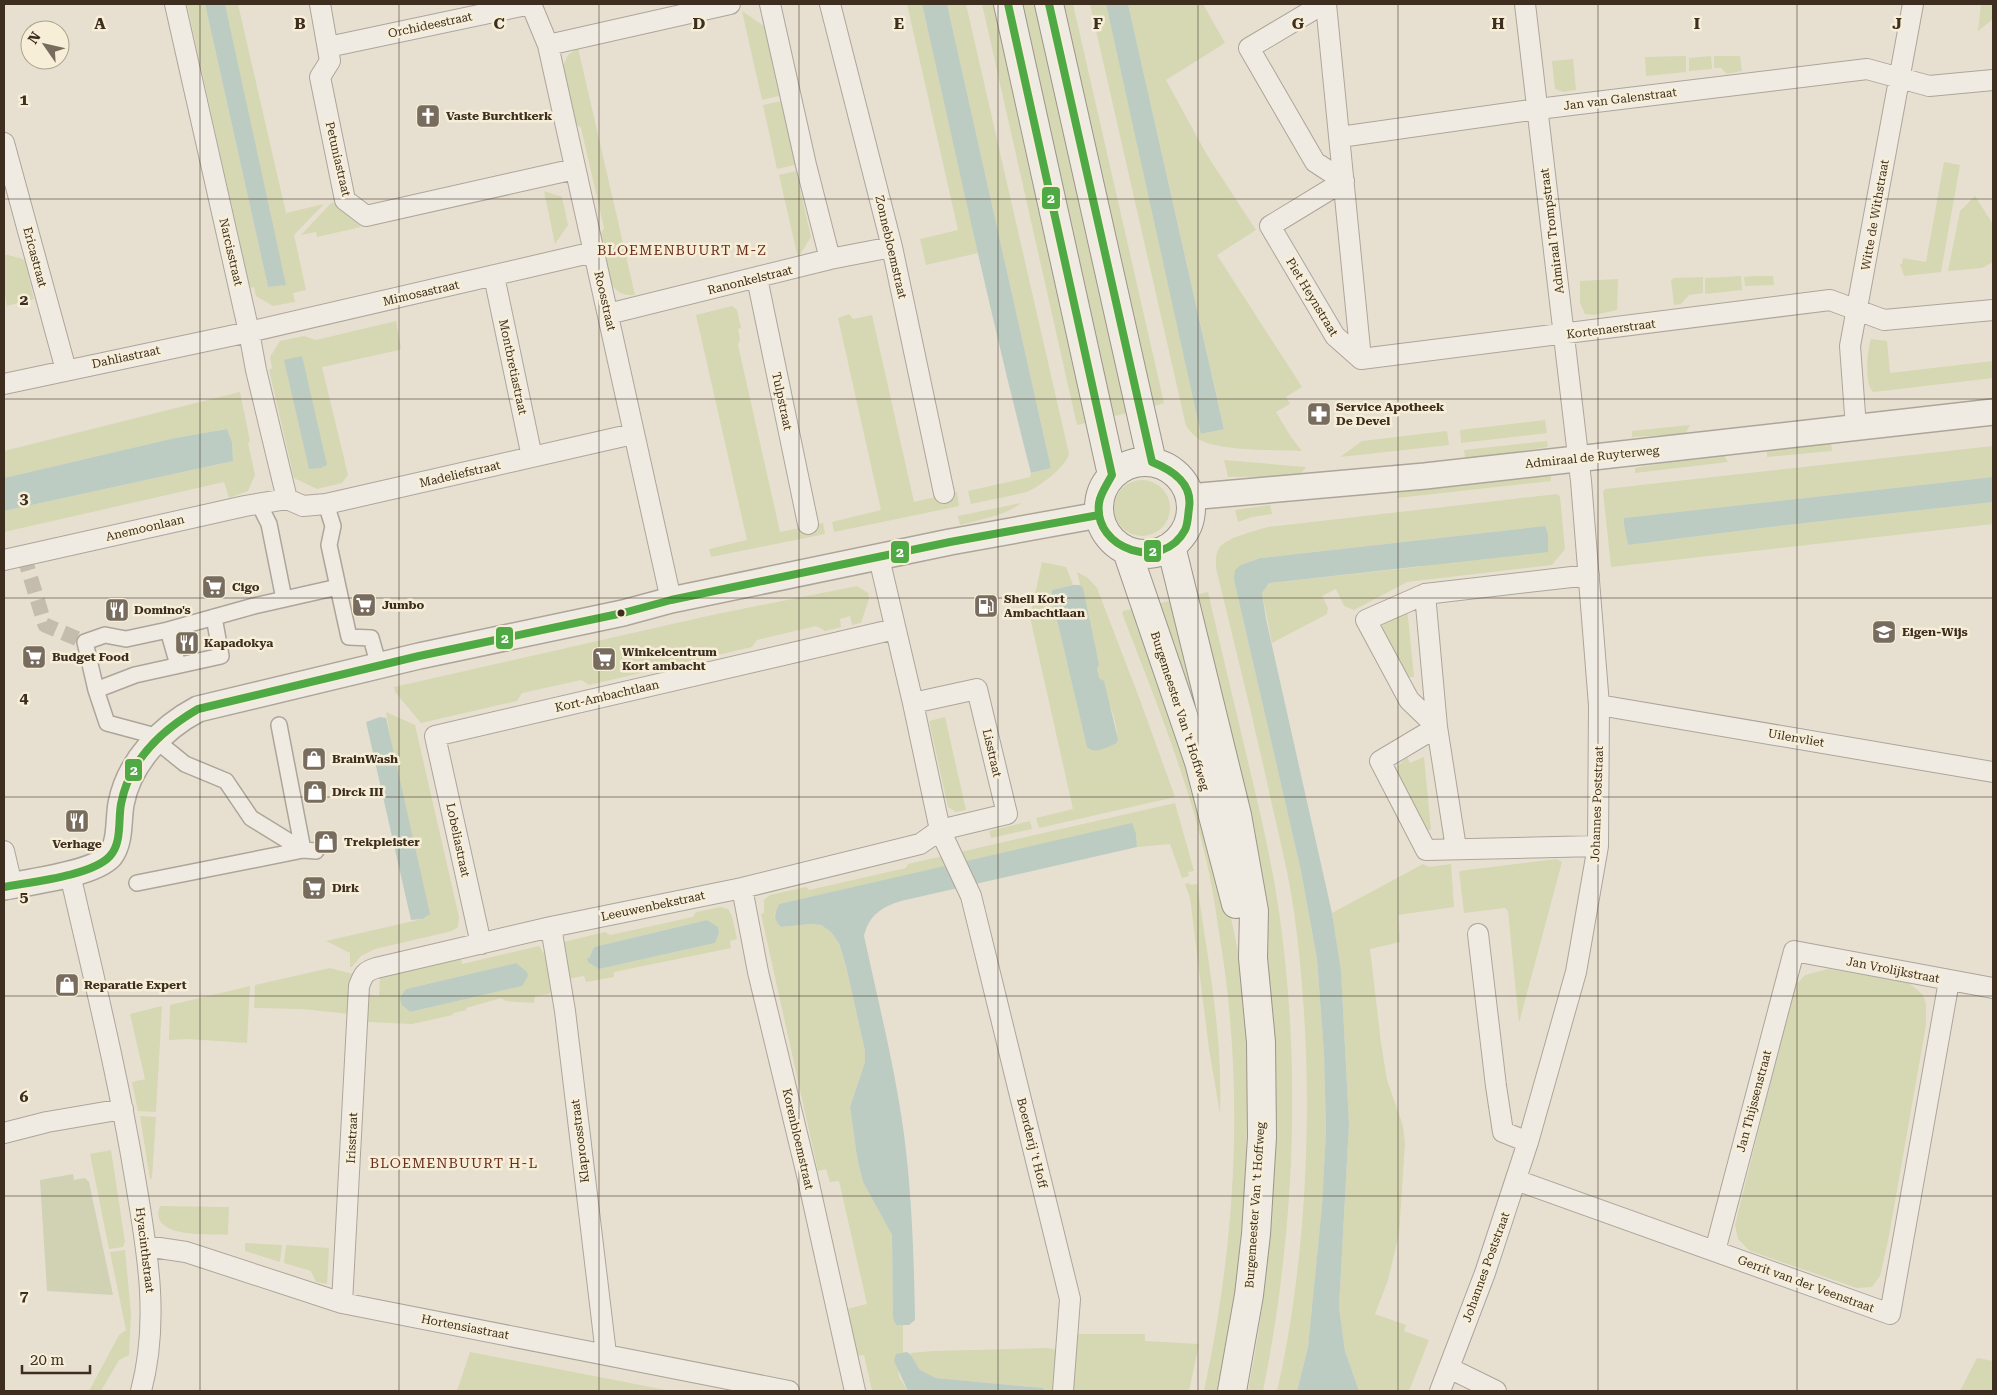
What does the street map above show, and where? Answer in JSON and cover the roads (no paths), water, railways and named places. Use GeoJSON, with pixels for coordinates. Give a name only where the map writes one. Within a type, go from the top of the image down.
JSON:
{"type":"FeatureCollection","features":[{"type":"Feature","properties":{"kind":"main road"},"geometry":{"type":"LineString","coordinates":[[1008,4],[1112,476]]}},
{"type":"Feature","properties":{"kind":"main road"},"geometry":{"type":"LineString","coordinates":[[1049,4],[1152,462]]}},
{"type":"Feature","properties":{"kind":"main road"},"geometry":{"type":"LineString","coordinates":[[1138,462],[1152,462],[1165,466],[1176,474],[1184,484],[1190,496],[1190,515],[1184,533],[1171,546],[1157,553],[1142,554],[1127,551],[1114,543],[1104,530],[1099,515],[1099,501],[1103,487],[1112,476],[1124,467],[1138,462]]}},
{"type":"Feature","properties":{"kind":"main road","name":"Burgemeester Van 't Hoffweg"},"geometry":{"type":"LineString","coordinates":[[1171,546],[1237,815],[1254,911],[1253,958],[1261,1042],[1262,1137],[1256,1234],[1249,1295],[1232,1391]]}},
{"type":"Feature","properties":{"kind":"main road","name":"Burgemeester Van 't Hoffweg"},"geometry":{"type":"LineString","coordinates":[[1127,551],[1199,762],[1239,916],[1253,958]]}},
{"type":"Feature","properties":{"kind":"street","name":"Narcisstraat"},"geometry":{"type":"LineString","coordinates":[[175,4],[256,370],[287,499]]}},
{"type":"Feature","properties":{"kind":"street","name":"Petuniastraat"},"geometry":{"type":"LineString","coordinates":[[320,4],[330,61],[320,77],[345,200],[366,216],[575,169]]}},
{"type":"Feature","properties":{"kind":"street","name":"Orchideestraat"},"geometry":{"type":"LineString","coordinates":[[328,47],[532,4]]}},
{"type":"Feature","properties":{"kind":"street","name":"Roosstraat"},"geometry":{"type":"LineString","coordinates":[[532,4],[548,45],[633,434],[672,600]]}},
{"type":"Feature","properties":{"kind":"street"},"geometry":{"type":"LineString","coordinates":[[548,45],[730,4]]}},
{"type":"Feature","properties":{"kind":"street"},"geometry":{"type":"LineString","coordinates":[[770,4],[806,164],[830,259]]}},
{"type":"Feature","properties":{"kind":"street","name":"Zonnebloemstraat"},"geometry":{"type":"LineString","coordinates":[[830,4],[892,246],[944,493]]}},
{"type":"Feature","properties":{"kind":"street","name":"Piet Heynstraat"},"geometry":{"type":"LineString","coordinates":[[1344,181],[1315,162],[1249,48],[1324,4],[1340,137],[1361,359]]}},
{"type":"Feature","properties":{"kind":"street","name":"Admiraal Trompstraat"},"geometry":{"type":"LineString","coordinates":[[1525,4],[1579,458]]}},
{"type":"Feature","properties":{"kind":"street","name":"Witte de Withstraat"},"geometry":{"type":"LineString","coordinates":[[1856,428],[1850,346],[1858,312],[1913,4]]}},
{"type":"Feature","properties":{"kind":"street","name":"Jan van Galenstraat"},"geometry":{"type":"LineString","coordinates":[[1340,137],[1538,109],[1867,69],[1929,86],[1993,80]]}},
{"type":"Feature","properties":{"kind":"street","name":"Ericastraat"},"geometry":{"type":"LineString","coordinates":[[4,143],[66,370]]}},
{"type":"Feature","properties":{"kind":"street","name":"Piet Heynstraat"},"geometry":{"type":"LineString","coordinates":[[1344,181],[1270,226],[1335,336],[1361,359]]}},
{"type":"Feature","properties":{"kind":"street","name":"Ranonkelstraat"},"geometry":{"type":"LineString","coordinates":[[608,314],[830,259],[892,246]]}},
{"type":"Feature","properties":{"kind":"street","name":"Mimosastraat"},"geometry":{"type":"LineString","coordinates":[[249,332],[594,252]]}},
{"type":"Feature","properties":{"kind":"street","name":"Montbretiastraat"},"geometry":{"type":"LineString","coordinates":[[494,276],[532,458]]}},
{"type":"Feature","properties":{"kind":"street","name":"Tulpstraat"},"geometry":{"type":"LineString","coordinates":[[757,278],[808,524]]}},
{"type":"Feature","properties":{"kind":"street","name":"Kortenaerstraat"},"geometry":{"type":"LineString","coordinates":[[1361,359],[1564,335],[1830,300],[1858,312],[1884,320],[1993,310]]}},
{"type":"Feature","properties":{"kind":"street","name":"Dahliastraat"},"geometry":{"type":"LineString","coordinates":[[4,384],[249,332]]}},
{"type":"Feature","properties":{"kind":"street","name":"Admiraal de Ruyterweg"},"geometry":{"type":"LineString","coordinates":[[1190,496],[1425,476],[1993,412]]}},
{"type":"Feature","properties":{"kind":"street","name":"Madeliefstraat"},"geometry":{"type":"LineString","coordinates":[[287,499],[303,506],[326,504],[633,434]]}},
{"type":"Feature","properties":{"kind":"street","name":"Johannes Poststraat"},"geometry":{"type":"LineString","coordinates":[[1440,1391],[1528,1142],[1576,972],[1598,846],[1600,705],[1579,458]]}},
{"type":"Feature","properties":{"kind":"street","name":"Anemoonlaan"},"geometry":{"type":"LineString","coordinates":[[4,560],[287,499]]}},
{"type":"Feature","properties":{"kind":"street"},"geometry":{"type":"LineString","coordinates":[[260,504],[269,524],[284,599]]}},
{"type":"Feature","properties":{"kind":"street"},"geometry":{"type":"LineString","coordinates":[[326,504],[333,526],[329,545],[349,637],[372,638],[379,666]]}},
{"type":"Feature","properties":{"kind":"street"},"geometry":{"type":"LineString","coordinates":[[4,851],[8,886],[70,874],[98,864],[110,856],[117,842],[121,805],[128,780],[137,764],[168,727],[198,709],[672,600],[950,542],[1099,515]]}},
{"type":"Feature","properties":{"kind":"street"},"geometry":{"type":"LineString","coordinates":[[879,558],[914,703],[940,830]]}},
{"type":"Feature","properties":{"kind":"street"},"geometry":{"type":"LineString","coordinates":[[1437,727],[1408,700],[1366,620],[1425,594],[1589,575]]}},
{"type":"Feature","properties":{"kind":"street"},"geometry":{"type":"LineString","coordinates":[[310,851],[251,818],[226,781],[185,764],[148,734],[107,723],[96,690],[85,642],[105,635],[126,639],[168,630],[338,586]]}},
{"type":"Feature","properties":{"kind":"street"},"geometry":{"type":"LineString","coordinates":[[1425,594],[1437,727],[1456,848]]}},
{"type":"Feature","properties":{"kind":"street"},"geometry":{"type":"LineString","coordinates":[[96,690],[135,675],[221,656],[214,617]]}},
{"type":"Feature","properties":{"kind":"street","name":"Kort-Ambachtlaan"},"geometry":{"type":"LineString","coordinates":[[435,736],[895,629]]}},
{"type":"Feature","properties":{"kind":"street"},"geometry":{"type":"LineString","coordinates":[[168,630],[178,665]]}},
{"type":"Feature","properties":{"kind":"street","name":"Lisstraat"},"geometry":{"type":"LineString","coordinates":[[914,703],[977,689],[1007,814],[940,830]]}},
{"type":"Feature","properties":{"kind":"street","name":"Uilenvliet"},"geometry":{"type":"LineString","coordinates":[[1600,705],[1993,772]]}},
{"type":"Feature","properties":{"kind":"street"},"geometry":{"type":"LineString","coordinates":[[279,725],[310,851]]}},
{"type":"Feature","properties":{"kind":"street"},"geometry":{"type":"LineString","coordinates":[[1437,727],[1380,761],[1426,850],[1598,846]]}},
{"type":"Feature","properties":{"kind":"street","name":"Lobeliastraat"},"geometry":{"type":"LineString","coordinates":[[435,736],[481,944]]}},
{"type":"Feature","properties":{"kind":"street","name":"Leeuwenbekstraat"},"geometry":{"type":"LineString","coordinates":[[363,974],[376,968],[551,927],[742,888],[920,844],[940,830]]}},
{"type":"Feature","properties":{"kind":"street","name":"Boerderij 't Hoff"},"geometry":{"type":"LineString","coordinates":[[940,830],[971,896],[1070,1299],[1063,1391]]}},
{"type":"Feature","properties":{"kind":"street"},"geometry":{"type":"LineString","coordinates":[[137,883],[310,851]]}},
{"type":"Feature","properties":{"kind":"street","name":"Hyacinthstraat"},"geometry":{"type":"LineString","coordinates":[[70,874],[123,1109],[146,1246],[152,1305],[147,1367],[140,1391]]}},
{"type":"Feature","properties":{"kind":"street","name":"Korenbloemstraat"},"geometry":{"type":"LineString","coordinates":[[742,888],[758,972],[807,1175],[855,1391]]}},
{"type":"Feature","properties":{"kind":"street","name":"Klaproosstraat"},"geometry":{"type":"LineString","coordinates":[[551,927],[565,1011],[606,1354]]}},
{"type":"Feature","properties":{"kind":"street"},"geometry":{"type":"LineString","coordinates":[[1478,934],[1496,1086],[1504,1132],[1528,1142]]}},
{"type":"Feature","properties":{"kind":"street","name":"Jan Vrolijkstraat"},"geometry":{"type":"LineString","coordinates":[[1794,951],[1993,988]]}},
{"type":"Feature","properties":{"kind":"street","name":"Jan Thijssenstraat"},"geometry":{"type":"LineString","coordinates":[[1715,1251],[1794,951]]}},
{"type":"Feature","properties":{"kind":"street","name":"Irisstraat"},"geometry":{"type":"LineString","coordinates":[[342,1303],[359,986],[363,974]]}},
{"type":"Feature","properties":{"kind":"street","name":"Gerrit van der Veenstraat"},"geometry":{"type":"LineString","coordinates":[[1516,1180],[1890,1314],[1949,981]]}},
{"type":"Feature","properties":{"kind":"street"},"geometry":{"type":"LineString","coordinates":[[4,1133],[47,1122],[123,1109]]}},
{"type":"Feature","properties":{"kind":"street","name":"Hortensiastraat"},"geometry":{"type":"LineString","coordinates":[[146,1246],[186,1252],[342,1303],[789,1391]]}},
{"type":"Feature","properties":{"kind":"street"},"geometry":{"type":"LineString","coordinates":[[1449,1368],[1496,1391]]}},
{"type":"Feature","properties":{"kind":"tunnel"},"geometry":{"type":"LineString","coordinates":[[24,556],[45,625],[85,642]]}},
{"type":"Feature","properties":{"kind":"place","name":"Vaste Burchtkerk"},"geometry":{"type":"Point","coordinates":[428,116]}},
{"type":"Feature","properties":{"kind":"place","name":"Service Apotheek De Devel"},"geometry":{"type":"Point","coordinates":[1319,414]}},
{"type":"Feature","properties":{"kind":"place","name":"Cigo"},"geometry":{"type":"Point","coordinates":[214,587]}},
{"type":"Feature","properties":{"kind":"place","name":"Jumbo"},"geometry":{"type":"Point","coordinates":[364,605]}},
{"type":"Feature","properties":{"kind":"place","name":"Shell Kort Ambachtlaan"},"geometry":{"type":"Point","coordinates":[986,606]}},
{"type":"Feature","properties":{"kind":"place","name":"Domino's"},"geometry":{"type":"Point","coordinates":[117,610]}},
{"type":"Feature","properties":{"kind":"place","name":"Eigen-Wijs"},"geometry":{"type":"Point","coordinates":[1884,632]}},
{"type":"Feature","properties":{"kind":"place","name":"Kapadokya"},"geometry":{"type":"Point","coordinates":[187,643]}},
{"type":"Feature","properties":{"kind":"place","name":"Budget Food"},"geometry":{"type":"Point","coordinates":[34,657]}},
{"type":"Feature","properties":{"kind":"place","name":"Winkelcentrum Kort ambacht"},"geometry":{"type":"Point","coordinates":[604,659]}},
{"type":"Feature","properties":{"kind":"place","name":"BrainWash"},"geometry":{"type":"Point","coordinates":[314,759]}},
{"type":"Feature","properties":{"kind":"place","name":"Dirck III"},"geometry":{"type":"Point","coordinates":[315,792]}},
{"type":"Feature","properties":{"kind":"place","name":"Verhage"},"geometry":{"type":"Point","coordinates":[77,821]}},
{"type":"Feature","properties":{"kind":"place","name":"Trekpleister"},"geometry":{"type":"Point","coordinates":[326,842]}},
{"type":"Feature","properties":{"kind":"place","name":"Dirk"},"geometry":{"type":"Point","coordinates":[314,888]}},
{"type":"Feature","properties":{"kind":"place","name":"Reparatie Expert"},"geometry":{"type":"Point","coordinates":[67,985]}},
{"type":"Feature","properties":{"kind":"district","name":"BLOEMENBUURT M-Z"},"geometry":{"type":"Point","coordinates":[682,250]}},
{"type":"Feature","properties":{"kind":"district","name":"BLOEMENBUURT H-L"},"geometry":{"type":"Point","coordinates":[454,1163]}}]}
